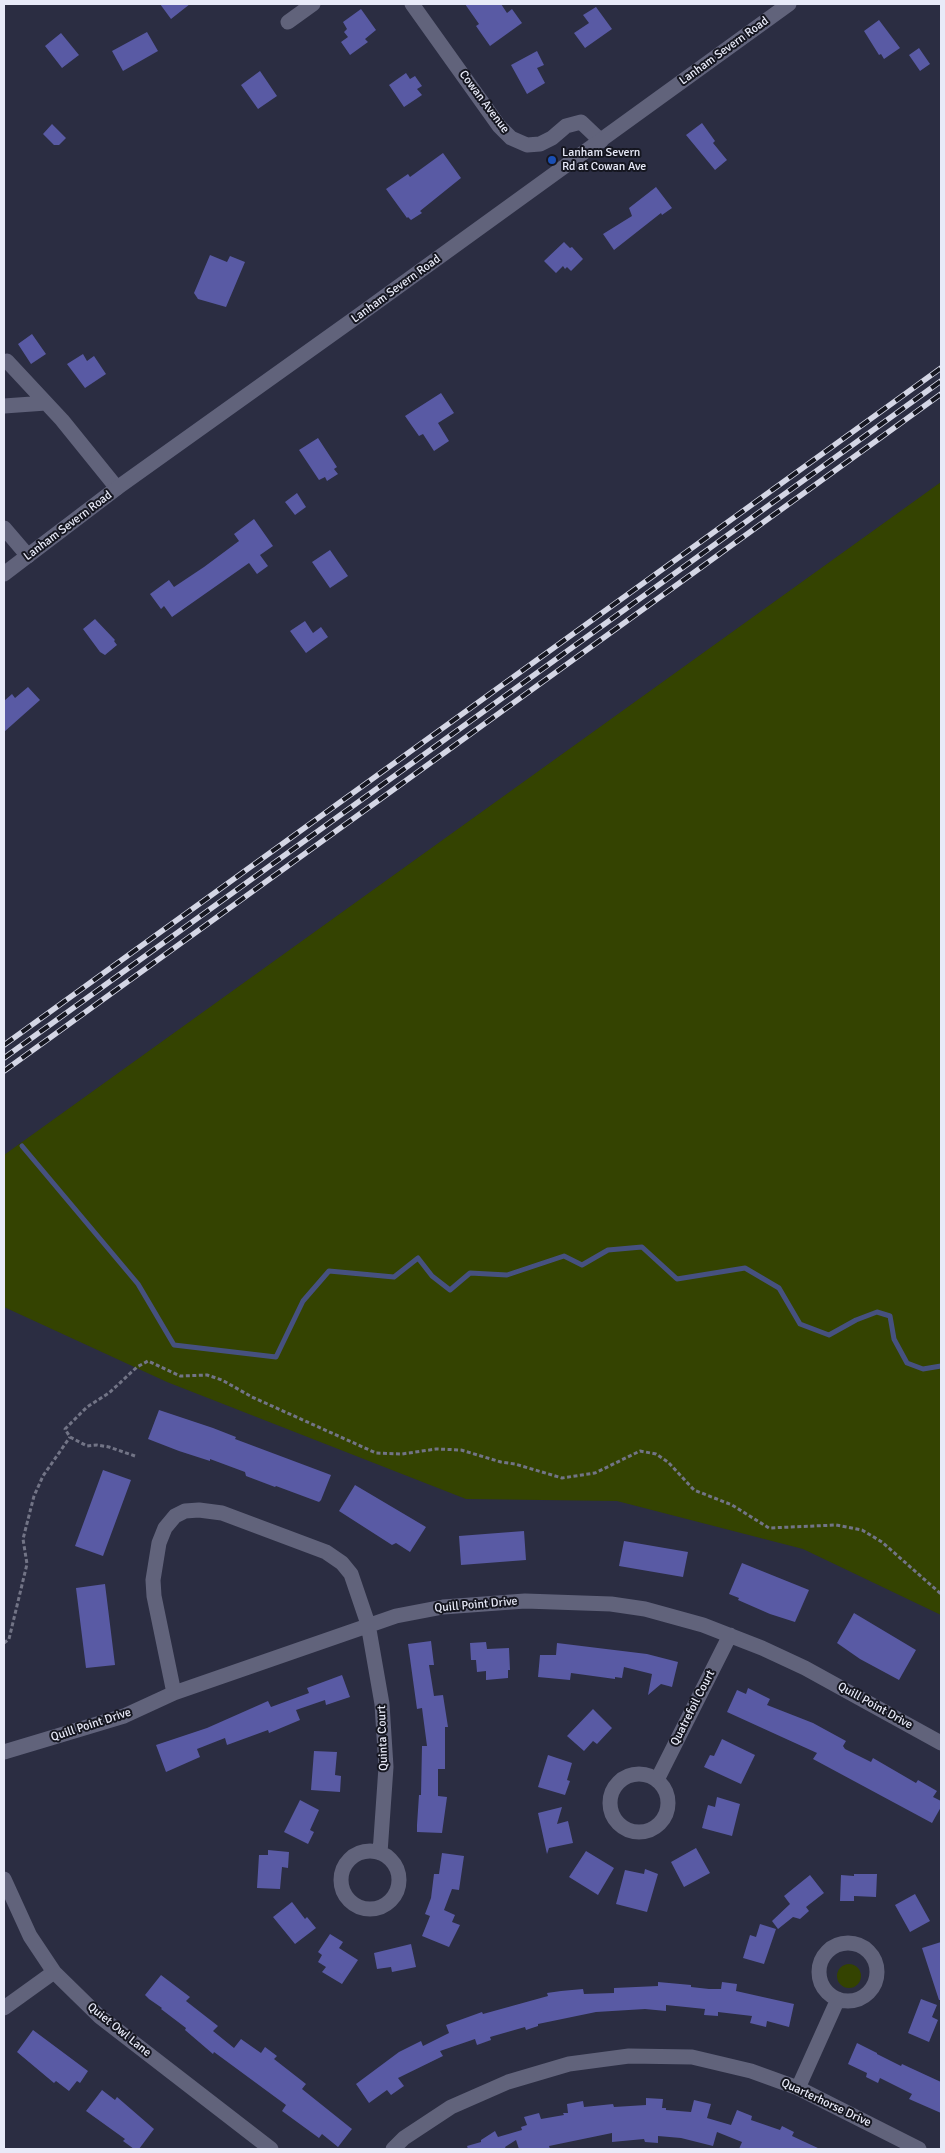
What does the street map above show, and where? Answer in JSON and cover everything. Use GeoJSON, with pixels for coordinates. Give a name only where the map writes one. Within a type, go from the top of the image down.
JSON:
{"type":"FeatureCollection","features":[{"type":"Feature","properties":{"kind":"street"},"geometry":{"type":"LineString","coordinates":[[288,22],[313,4]]}},
{"type":"Feature","properties":{"kind":"street","name":"Cowan Avenue"},"geometry":{"type":"LineString","coordinates":[[412,4],[499,126],[511,138],[527,145],[540,144],[566,126],[581,122],[601,141]]}},
{"type":"Feature","properties":{"kind":"street","name":"Lanham Severn Road"},"geometry":{"type":"LineString","coordinates":[[4,574],[117,488],[789,4]]}},
{"type":"Feature","properties":{"kind":"street"},"geometry":{"type":"LineString","coordinates":[[7,361],[46,403],[117,488]]}},
{"type":"Feature","properties":{"kind":"street"},"geometry":{"type":"LineString","coordinates":[[4,406],[46,403]]}},
{"type":"Feature","properties":{"kind":"street"},"geometry":{"type":"LineString","coordinates":[[4,528],[28,556]]}},
{"type":"Feature","properties":{"kind":"street","name":"Quinta Court"},"geometry":{"type":"LineString","coordinates":[[174,1693],[154,1596],[153,1580],[160,1542],[165,1528],[175,1516],[185,1511],[199,1510],[222,1514],[326,1552],[342,1563],[351,1574],[368,1624],[382,1704],[386,1767],[380,1853]]}},
{"type":"Feature","properties":{"kind":"street","name":"Quill Point Drive"},"geometry":{"type":"LineString","coordinates":[[4,1752],[124,1716],[174,1693],[368,1624],[396,1616],[442,1607],[496,1602],[611,1604],[645,1609],[681,1618],[730,1635],[806,1668],[941,1743]]}},
{"type":"Feature","properties":{"kind":"street","name":"Quatrefoil Court"},"geometry":{"type":"LineString","coordinates":[[657,1780],[730,1635]]}},
{"type":"Feature","properties":{"kind":"street","name":"Quiet Owl Lane"},"geometry":{"type":"LineString","coordinates":[[4,1879],[30,1936],[54,1972],[99,2016],[271,2149]]}},
{"type":"Feature","properties":{"kind":"street"},"geometry":{"type":"LineString","coordinates":[[4,2008],[54,1972]]}},
{"type":"Feature","properties":{"kind":"street"},"geometry":{"type":"LineString","coordinates":[[798,2088],[838,1999]]}},
{"type":"Feature","properties":{"kind":"street","name":"Quarterhorse Drive"},"geometry":{"type":"LineString","coordinates":[[393,2149],[404,2138],[451,2107],[508,2082],[569,2064],[629,2056],[692,2057],[751,2071],[798,2088],[919,2149]]}},
{"type":"Feature","properties":{"kind":"path"},"geometry":{"type":"LineString","coordinates":[[135,1456],[97,1444],[87,1446],[70,1437],[65,1429],[87,1407],[109,1393],[137,1367],[148,1361],[180,1376],[207,1375],[222,1380],[252,1397],[376,1453],[402,1454],[436,1449],[462,1450],[562,1478],[595,1473],[640,1451],[656,1454],[668,1462],[694,1490],[732,1505],[770,1528],[836,1525],[862,1530],[882,1542],[941,1594]]}},
{"type":"Feature","properties":{"kind":"path"},"geometry":{"type":"LineString","coordinates":[[4,1642],[9,1639],[27,1564],[23,1538],[34,1496],[43,1476],[70,1437]]}},
{"type":"Feature","properties":{"kind":"green space"},"geometry":{"type":"Polygon","coordinates":[[[941,482],[941,1615],[803,1549],[617,1501],[466,1499],[167,1382],[4,1307],[4,1155],[941,482]]]}},
{"type":"Feature","properties":{"kind":"green space"},"geometry":{"type":"Polygon","coordinates":[[[844,1964],[854,1964],[861,1971],[861,1981],[854,1988],[844,1988],[837,1981],[837,1971],[844,1964]]]}},
{"type":"Feature","properties":{"kind":"building"},"geometry":{"type":"Polygon","coordinates":[[[160,4],[190,4],[171,19],[160,4]]]}},
{"type":"Feature","properties":{"kind":"building"},"geometry":{"type":"Polygon","coordinates":[[[465,4],[501,4],[507,13],[512,9],[522,23],[490,46],[476,26],[479,24],[465,4]]]}},
{"type":"Feature","properties":{"kind":"building"},"geometry":{"type":"Polygon","coordinates":[[[596,7],[612,29],[585,48],[574,33],[589,23],[583,15],[596,7]]]}},
{"type":"Feature","properties":{"kind":"building"},"geometry":{"type":"Polygon","coordinates":[[[361,9],[376,30],[365,39],[368,42],[350,55],[341,42],[348,37],[344,32],[347,29],[343,22],[361,9]]]}},
{"type":"Feature","properties":{"kind":"building"},"geometry":{"type":"Polygon","coordinates":[[[879,20],[900,48],[884,59],[881,54],[879,55],[864,31],[879,20]]]}},
{"type":"Feature","properties":{"kind":"building"},"geometry":{"type":"Polygon","coordinates":[[[147,32],[158,51],[123,71],[112,51],[147,32]]]}},
{"type":"Feature","properties":{"kind":"building"},"geometry":{"type":"Polygon","coordinates":[[[61,33],[79,55],[62,68],[45,46],[61,33]]]}},
{"type":"Feature","properties":{"kind":"building"},"geometry":{"type":"Polygon","coordinates":[[[919,48],[930,64],[920,71],[909,55],[919,48]]]}},
{"type":"Feature","properties":{"kind":"building"},"geometry":{"type":"Polygon","coordinates":[[[537,51],[544,65],[537,68],[545,83],[527,94],[511,65],[537,51]]]}},
{"type":"Feature","properties":{"kind":"building"},"geometry":{"type":"Polygon","coordinates":[[[260,71],[277,96],[258,109],[241,85],[260,71]]]}},
{"type":"Feature","properties":{"kind":"building"},"geometry":{"type":"Polygon","coordinates":[[[406,73],[410,79],[415,76],[422,86],[417,89],[422,95],[404,107],[389,85],[406,73]]]}},
{"type":"Feature","properties":{"kind":"building"},"geometry":{"type":"Polygon","coordinates":[[[702,123],[715,141],[713,143],[727,160],[715,170],[686,135],[702,123]]]}},
{"type":"Feature","properties":{"kind":"building"},"geometry":{"type":"Polygon","coordinates":[[[52,124],[66,138],[59,145],[54,145],[43,134],[52,124]]]}},
{"type":"Feature","properties":{"kind":"building"},"geometry":{"type":"Polygon","coordinates":[[[443,153],[461,178],[420,211],[422,213],[411,220],[407,218],[386,189],[408,174],[410,177],[443,153]]]}},
{"type":"Feature","properties":{"kind":"building"},"geometry":{"type":"Polygon","coordinates":[[[656,187],[672,208],[662,215],[661,213],[614,250],[603,234],[632,216],[629,208],[656,187]]]}},
{"type":"Feature","properties":{"kind":"building"},"geometry":{"type":"Polygon","coordinates":[[[564,242],[570,248],[572,247],[583,259],[571,271],[563,266],[556,273],[544,261],[564,242]]]}},
{"type":"Feature","properties":{"kind":"building"},"geometry":{"type":"Polygon","coordinates":[[[210,255],[227,262],[230,256],[245,262],[226,307],[198,299],[194,293],[210,255]]]}},
{"type":"Feature","properties":{"kind":"building"},"geometry":{"type":"Polygon","coordinates":[[[32,334],[46,354],[31,364],[18,344],[32,334]]]}},
{"type":"Feature","properties":{"kind":"building"},"geometry":{"type":"Polygon","coordinates":[[[83,354],[87,361],[94,356],[106,374],[85,388],[67,364],[83,354]]]}},
{"type":"Feature","properties":{"kind":"building"},"geometry":{"type":"Polygon","coordinates":[[[441,393],[454,413],[438,423],[449,441],[434,451],[423,434],[419,436],[405,416],[441,393]]]}},
{"type":"Feature","properties":{"kind":"building"},"geometry":{"type":"Polygon","coordinates":[[[318,438],[337,467],[334,469],[338,474],[327,481],[325,477],[319,480],[299,450],[318,438]]]}},
{"type":"Feature","properties":{"kind":"building"},"geometry":{"type":"Polygon","coordinates":[[[297,493],[306,507],[295,515],[285,502],[297,493]]]}},
{"type":"Feature","properties":{"kind":"building"},"geometry":{"type":"Polygon","coordinates":[[[254,519],[273,546],[260,555],[268,566],[257,574],[249,563],[172,617],[164,606],[161,609],[150,594],[169,580],[174,587],[204,567],[239,541],[234,534],[254,519]]]}},
{"type":"Feature","properties":{"kind":"building"},"geometry":{"type":"Polygon","coordinates":[[[330,550],[348,576],[330,588],[312,562],[330,550]]]}},
{"type":"Feature","properties":{"kind":"building"},"geometry":{"type":"Polygon","coordinates":[[[95,619],[115,640],[117,645],[105,655],[100,652],[83,629],[95,619]]]}},
{"type":"Feature","properties":{"kind":"building"},"geometry":{"type":"Polygon","coordinates":[[[305,621],[313,633],[321,627],[328,637],[306,653],[290,631],[305,621]]]}},
{"type":"Feature","properties":{"kind":"building"},"geometry":{"type":"Polygon","coordinates":[[[28,687],[40,700],[4,732],[4,701],[12,694],[15,698],[28,687]]]}},
{"type":"Feature","properties":{"kind":"building"},"geometry":{"type":"Polygon","coordinates":[[[159,1410],[213,1428],[236,1437],[235,1439],[331,1475],[321,1500],[319,1502],[275,1487],[246,1476],[245,1472],[148,1439],[159,1410]]]}},
{"type":"Feature","properties":{"kind":"building"},"geometry":{"type":"Polygon","coordinates":[[[103,1470],[131,1480],[103,1556],[75,1546],[103,1470]]]}},
{"type":"Feature","properties":{"kind":"building"},"geometry":{"type":"Polygon","coordinates":[[[355,1485],[426,1527],[410,1552],[396,1543],[392,1545],[339,1511],[355,1485]]]}},
{"type":"Feature","properties":{"kind":"building"},"geometry":{"type":"Polygon","coordinates":[[[524,1531],[526,1560],[461,1565],[459,1536],[524,1531]]]}},
{"type":"Feature","properties":{"kind":"building"},"geometry":{"type":"Polygon","coordinates":[[[624,1541],[688,1552],[683,1577],[619,1566],[624,1541]]]}},
{"type":"Feature","properties":{"kind":"building"},"geometry":{"type":"Polygon","coordinates":[[[742,1563],[809,1590],[795,1622],[770,1614],[729,1594],[742,1563]]]}},
{"type":"Feature","properties":{"kind":"building"},"geometry":{"type":"Polygon","coordinates":[[[105,1584],[115,1665],[86,1668],[76,1588],[105,1584]]]}},
{"type":"Feature","properties":{"kind":"building"},"geometry":{"type":"Polygon","coordinates":[[[854,1613],[916,1650],[899,1680],[860,1659],[837,1643],[854,1613]]]}},
{"type":"Feature","properties":{"kind":"building"},"geometry":{"type":"Polygon","coordinates":[[[431,1641],[434,1665],[429,1665],[434,1696],[443,1695],[448,1727],[445,1727],[445,1769],[438,1769],[438,1796],[447,1797],[442,1833],[417,1832],[419,1795],[421,1795],[422,1746],[427,1746],[422,1708],[417,1709],[408,1644],[431,1641]]]}},
{"type":"Feature","properties":{"kind":"building"},"geometry":{"type":"Polygon","coordinates":[[[486,1642],[487,1649],[509,1648],[510,1670],[508,1670],[508,1678],[486,1680],[486,1671],[477,1672],[476,1660],[471,1660],[470,1643],[486,1642]]]}},
{"type":"Feature","properties":{"kind":"building"},"geometry":{"type":"Polygon","coordinates":[[[557,1643],[647,1654],[678,1662],[672,1687],[661,1684],[648,1695],[652,1674],[624,1667],[622,1678],[615,1677],[615,1679],[571,1673],[570,1680],[538,1677],[540,1655],[556,1655],[557,1643]]]}},
{"type":"Feature","properties":{"kind":"building"},"geometry":{"type":"Polygon","coordinates":[[[342,1675],[350,1697],[326,1705],[325,1700],[296,1710],[300,1720],[269,1733],[268,1730],[227,1745],[225,1738],[197,1749],[200,1757],[166,1772],[156,1745],[207,1728],[268,1701],[271,1707],[309,1693],[307,1688],[342,1675]]]}},
{"type":"Feature","properties":{"kind":"building"},"geometry":{"type":"Polygon","coordinates":[[[748,1688],[770,1699],[767,1705],[813,1723],[846,1741],[843,1746],[845,1749],[871,1762],[873,1758],[916,1783],[918,1780],[937,1791],[933,1797],[941,1801],[941,1807],[932,1823],[813,1759],[817,1753],[727,1712],[737,1690],[746,1694],[748,1688]]]}},
{"type":"Feature","properties":{"kind":"building"},"geometry":{"type":"Polygon","coordinates":[[[593,1709],[612,1728],[597,1744],[593,1741],[584,1751],[567,1736],[593,1709]]]}},
{"type":"Feature","properties":{"kind":"building"},"geometry":{"type":"Polygon","coordinates":[[[722,1739],[755,1755],[741,1784],[704,1767],[710,1755],[714,1756],[722,1739]]]}},
{"type":"Feature","properties":{"kind":"building"},"geometry":{"type":"Polygon","coordinates":[[[314,1751],[337,1752],[335,1775],[341,1776],[340,1792],[311,1790],[314,1751]]]}},
{"type":"Feature","properties":{"kind":"building"},"geometry":{"type":"Polygon","coordinates":[[[548,1755],[572,1763],[567,1780],[570,1781],[565,1795],[538,1787],[548,1755]]]}},
{"type":"Feature","properties":{"kind":"building"},"geometry":{"type":"Polygon","coordinates":[[[717,1797],[740,1804],[732,1836],[702,1828],[708,1805],[715,1807],[717,1797]]]}},
{"type":"Feature","properties":{"kind":"building"},"geometry":{"type":"Polygon","coordinates":[[[300,1800],[319,1810],[310,1830],[314,1832],[308,1844],[284,1832],[300,1800]]]}},
{"type":"Feature","properties":{"kind":"building"},"geometry":{"type":"Polygon","coordinates":[[[562,1807],[557,1824],[568,1821],[573,1843],[549,1848],[547,1854],[538,1813],[562,1807]]]}},
{"type":"Feature","properties":{"kind":"building"},"geometry":{"type":"Polygon","coordinates":[[[696,1848],[710,1873],[684,1887],[671,1862],[696,1848]]]}},
{"type":"Feature","properties":{"kind":"building"},"geometry":{"type":"Polygon","coordinates":[[[268,1850],[289,1852],[288,1868],[282,1867],[280,1889],[257,1888],[259,1855],[268,1855],[268,1850]]]}},
{"type":"Feature","properties":{"kind":"building"},"geometry":{"type":"Polygon","coordinates":[[[586,1851],[614,1868],[598,1895],[569,1877],[586,1851]]]}},
{"type":"Feature","properties":{"kind":"building"},"geometry":{"type":"Polygon","coordinates":[[[442,1853],[464,1856],[459,1890],[452,1889],[444,1910],[455,1915],[452,1922],[460,1925],[449,1947],[422,1936],[430,1916],[425,1914],[431,1898],[434,1874],[439,1874],[442,1853]]]}},
{"type":"Feature","properties":{"kind":"building"},"geometry":{"type":"Polygon","coordinates":[[[645,1869],[658,1874],[647,1912],[616,1904],[625,1870],[644,1874],[645,1869]]]}},
{"type":"Feature","properties":{"kind":"building"},"geometry":{"type":"Polygon","coordinates":[[[854,1874],[877,1874],[876,1897],[854,1896],[854,1901],[840,1901],[841,1875],[854,1876],[854,1874]]]}},
{"type":"Feature","properties":{"kind":"building"},"geometry":{"type":"Polygon","coordinates":[[[810,1875],[824,1893],[806,1907],[809,1911],[800,1919],[793,1917],[778,1929],[772,1921],[790,1904],[784,1896],[810,1875]]]}},
{"type":"Feature","properties":{"kind":"building"},"geometry":{"type":"Polygon","coordinates":[[[915,1894],[930,1921],[910,1932],[895,1905],[915,1894]]]}},
{"type":"Feature","properties":{"kind":"building"},"geometry":{"type":"Polygon","coordinates":[[[292,1902],[305,1919],[307,1917],[316,1928],[295,1944],[273,1917],[292,1902]]]}},
{"type":"Feature","properties":{"kind":"building"},"geometry":{"type":"Polygon","coordinates":[[[760,1924],[776,1929],[764,1964],[743,1958],[750,1935],[756,1937],[760,1924]]]}},
{"type":"Feature","properties":{"kind":"building"},"geometry":{"type":"Polygon","coordinates":[[[330,1934],[343,1942],[339,1948],[358,1960],[342,1984],[322,1972],[326,1967],[318,1962],[322,1955],[318,1952],[330,1934]]]}},
{"type":"Feature","properties":{"kind":"building"},"geometry":{"type":"Polygon","coordinates":[[[941,1942],[941,2000],[939,2000],[922,1948],[941,1942]]]}},
{"type":"Feature","properties":{"kind":"building"},"geometry":{"type":"Polygon","coordinates":[[[411,1944],[416,1967],[392,1972],[391,1967],[377,1969],[374,1953],[411,1944]]]}},
{"type":"Feature","properties":{"kind":"building"},"geometry":{"type":"Polygon","coordinates":[[[161,1975],[190,1997],[186,2001],[218,2026],[213,2031],[234,2048],[241,2039],[261,2053],[265,2047],[277,2056],[274,2059],[306,2084],[302,2089],[352,2129],[338,2147],[322,2134],[319,2138],[282,2111],[286,2105],[214,2052],[213,2054],[185,2030],[186,2028],[149,1999],[145,1995],[161,1975]]]}},
{"type":"Feature","properties":{"kind":"building"},"geometry":{"type":"Polygon","coordinates":[[[658,1982],[691,1985],[691,1987],[709,1989],[721,1989],[722,1982],[737,1984],[736,1991],[794,2004],[789,2027],[767,2021],[766,2027],[750,2023],[752,2016],[718,2012],[718,2016],[704,2015],[705,2009],[666,2005],[666,2011],[645,2009],[596,2012],[538,2024],[538,2026],[526,2030],[525,2027],[490,2037],[491,2040],[477,2045],[475,2039],[440,2051],[443,2056],[398,2078],[404,2086],[391,2095],[387,2090],[369,2103],[356,2084],[399,2052],[421,2041],[423,2046],[449,2033],[446,2025],[482,2012],[483,2014],[548,1996],[547,1993],[583,1989],[584,1994],[614,1993],[614,1988],[658,1986],[658,1982]]]}},
{"type":"Feature","properties":{"kind":"building"},"geometry":{"type":"Polygon","coordinates":[[[921,1999],[937,2005],[932,2017],[938,2020],[929,2042],[908,2033],[921,1999]]]}},
{"type":"Feature","properties":{"kind":"building"},"geometry":{"type":"Polygon","coordinates":[[[33,2030],[88,2071],[80,2083],[77,2081],[69,2091],[56,2081],[54,2083],[17,2052],[33,2030]]]}},
{"type":"Feature","properties":{"kind":"building"},"geometry":{"type":"Polygon","coordinates":[[[857,2043],[901,2066],[902,2064],[941,2082],[941,2113],[909,2099],[912,2094],[880,2078],[878,2083],[866,2077],[867,2073],[848,2064],[857,2043]]]}},
{"type":"Feature","properties":{"kind":"building"},"geometry":{"type":"Polygon","coordinates":[[[102,2090],[115,2100],[117,2097],[154,2129],[139,2149],[134,2149],[123,2141],[125,2139],[86,2111],[102,2090]]]}},
{"type":"Feature","properties":{"kind":"building"},"geometry":{"type":"Polygon","coordinates":[[[646,2098],[663,2099],[662,2108],[666,2108],[666,2110],[691,2112],[694,2100],[711,2104],[707,2118],[731,2125],[737,2110],[752,2116],[751,2120],[780,2130],[782,2126],[794,2132],[792,2136],[820,2149],[739,2149],[742,2142],[717,2132],[713,2146],[681,2138],[658,2136],[658,2143],[645,2142],[644,2139],[612,2142],[612,2133],[549,2146],[550,2149],[519,2149],[516,2140],[505,2147],[506,2149],[468,2149],[467,2146],[481,2142],[481,2140],[495,2131],[498,2137],[522,2130],[521,2127],[527,2125],[524,2117],[539,2113],[541,2119],[564,2115],[563,2113],[568,2113],[567,2104],[583,2101],[584,2107],[613,2104],[614,2107],[646,2105],[646,2098]]]}},
{"type":"Feature","properties":{"kind":"waterway"},"geometry":{"type":"LineString","coordinates":[[22,1146],[138,1284],[174,1345],[276,1357],[303,1301],[329,1271],[394,1277],[418,1258],[432,1276],[450,1290],[470,1273],[507,1275],[564,1256],[582,1265],[608,1250],[642,1247],[677,1279],[745,1268],[779,1288],[800,1324],[829,1335],[856,1320],[877,1312],[890,1316],[894,1339],[907,1363],[923,1369],[941,1366]]}},
{"type":"Feature","properties":{"kind":"railway"},"geometry":{"type":"LineString","coordinates":[[4,1045],[941,368]]}},
{"type":"Feature","properties":{"kind":"railway"},"geometry":{"type":"LineString","coordinates":[[4,1058],[941,381]]}},
{"type":"Feature","properties":{"kind":"railway"},"geometry":{"type":"LineString","coordinates":[[4,1071],[941,394]]}},
{"type":"Feature","properties":{"kind":"place","name":"Lanham Severn Rd at Cowan Ave"},"geometry":{"type":"Point","coordinates":[552,160]}}]}
